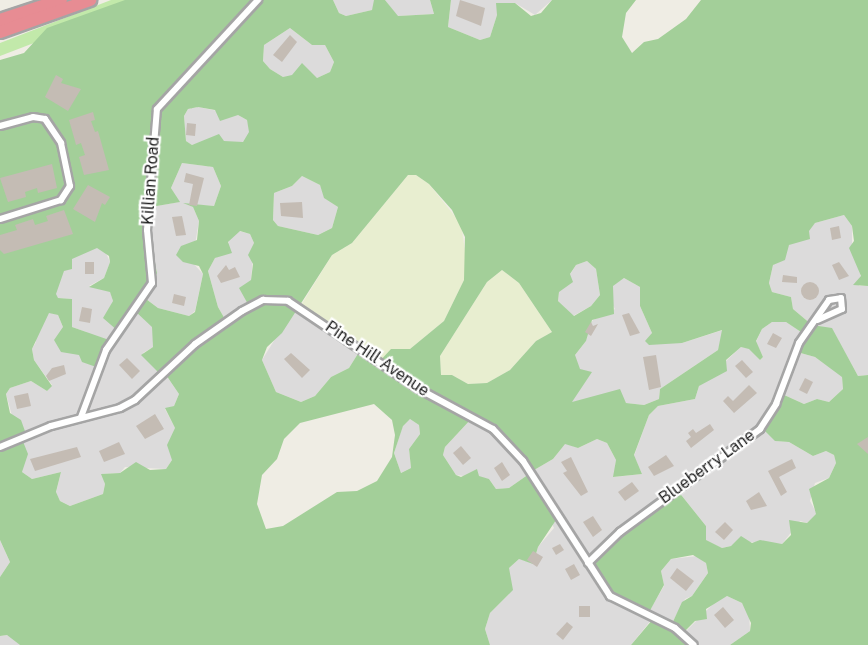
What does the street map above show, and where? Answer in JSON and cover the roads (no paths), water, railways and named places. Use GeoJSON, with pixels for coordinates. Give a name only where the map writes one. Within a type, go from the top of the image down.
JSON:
{"type":"FeatureCollection","features":[{"type":"Feature","properties":{"kind":"highway"},"geometry":{"type":"LineString","coordinates":[[0,20],[62,0]]}},
{"type":"Feature","properties":{"kind":"highway"},"geometry":{"type":"LineString","coordinates":[[0,32],[90,0]]}},
{"type":"Feature","properties":{"kind":"street","name":"Killian Road"},"geometry":{"type":"LineString","coordinates":[[81,417],[106,350],[152,282],[147,230],[157,109],[258,0]]}},
{"type":"Feature","properties":{"kind":"street"},"geometry":{"type":"LineString","coordinates":[[0,126],[33,117],[45,119],[61,143],[70,186],[61,200],[0,219]]}},
{"type":"Feature","properties":{"kind":"street","name":"Pine Hill Avenue"},"geometry":{"type":"LineString","coordinates":[[0,447],[135,400],[195,344],[253,304],[270,299],[288,301],[417,388],[493,429],[523,461],[588,564],[616,601],[675,628],[694,645]]}},
{"type":"Feature","properties":{"kind":"street","name":"Blueberry Lane"},"geometry":{"type":"LineString","coordinates":[[588,564],[620,532],[760,429],[776,404],[800,343],[817,320]]}}]}
